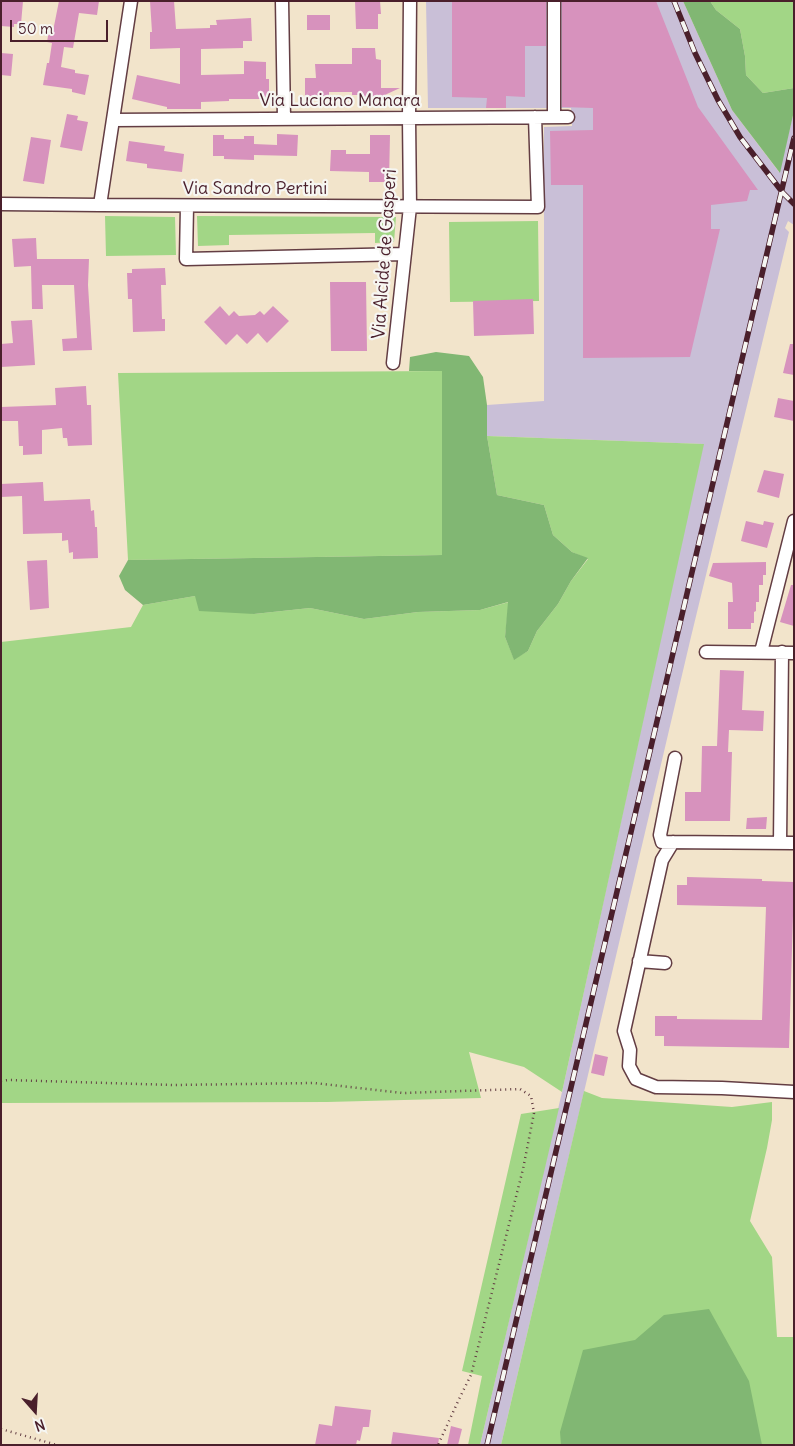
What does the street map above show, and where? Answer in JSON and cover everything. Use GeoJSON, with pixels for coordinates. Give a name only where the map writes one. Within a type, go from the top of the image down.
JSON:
{"type":"FeatureCollection","features":[{"type":"Feature","properties":{"kind":"street"},"geometry":{"type":"LineString","coordinates":[[100,206],[131,1]]}},
{"type":"Feature","properties":{"kind":"street"},"geometry":{"type":"LineString","coordinates":[[282,1],[284,119]]}},
{"type":"Feature","properties":{"kind":"street","name":"Via Alcide de Gasperi"},"geometry":{"type":"LineString","coordinates":[[393,363],[410,207],[410,1]]}},
{"type":"Feature","properties":{"kind":"street"},"geometry":{"type":"LineString","coordinates":[[554,1],[554,118]]}},
{"type":"Feature","properties":{"kind":"street","name":"Via Sandro Pertini"},"geometry":{"type":"LineString","coordinates":[[1,204],[538,207],[535,117]]}},
{"type":"Feature","properties":{"kind":"street","name":"Via Luciano Manara"},"geometry":{"type":"LineString","coordinates":[[113,120],[568,117]]}},
{"type":"Feature","properties":{"kind":"street"},"geometry":{"type":"LineString","coordinates":[[187,206],[186,259],[405,254]]}},
{"type":"Feature","properties":{"kind":"street"},"geometry":{"type":"LineString","coordinates":[[761,652],[794,521]]}},
{"type":"Feature","properties":{"kind":"street"},"geometry":{"type":"LineString","coordinates":[[706,652],[788,653],[780,843]]}},
{"type":"Feature","properties":{"kind":"street"},"geometry":{"type":"LineString","coordinates":[[675,758],[660,835],[662,842],[794,843]]}},
{"type":"Feature","properties":{"kind":"street"},"geometry":{"type":"LineString","coordinates":[[673,842],[662,860],[624,1031],[630,1050],[629,1066],[636,1079],[656,1087],[794,1092]]}},
{"type":"Feature","properties":{"kind":"street"},"geometry":{"type":"LineString","coordinates":[[639,961],[665,963]]}},
{"type":"Feature","properties":{"kind":"path"},"geometry":{"type":"LineString","coordinates":[[1,1081],[174,1085],[314,1083],[403,1093],[520,1089],[531,1096],[534,1112],[523,1169],[471,1375],[438,1445]]}},
{"type":"Feature","properties":{"kind":"path"},"geometry":{"type":"LineString","coordinates":[[1,1429],[57,1445]]}},
{"type":"Feature","properties":{"kind":"shaded area"},"geometry":{"type":"Polygon","coordinates":[[[426,1],[683,1],[732,110],[779,172],[794,111],[794,225],[788,221],[785,228],[789,232],[690,641],[501,1445],[480,1445],[562,1092],[703,444],[487,436],[487,405],[544,401],[544,127],[572,126],[571,108],[428,108],[426,1]]]}},
{"type":"Feature","properties":{"kind":"green space"},"geometry":{"type":"Polygon","coordinates":[[[683,1],[710,1],[716,10],[740,29],[746,75],[763,93],[794,88],[794,111],[780,173],[732,110],[683,1]]]}},
{"type":"Feature","properties":{"kind":"green space"},"geometry":{"type":"Polygon","coordinates":[[[710,1],[794,1],[794,88],[763,93],[746,75],[740,29],[716,10],[710,1]]]}},
{"type":"Feature","properties":{"kind":"green space"},"geometry":{"type":"Polygon","coordinates":[[[105,216],[175,217],[176,255],[106,256],[105,216]]]}},
{"type":"Feature","properties":{"kind":"green space"},"geometry":{"type":"Polygon","coordinates":[[[197,216],[396,217],[394,242],[375,243],[375,233],[229,235],[229,245],[198,246],[197,216]]]}},
{"type":"Feature","properties":{"kind":"green space"},"geometry":{"type":"Polygon","coordinates":[[[538,221],[539,301],[450,302],[449,222],[538,221]]]}},
{"type":"Feature","properties":{"kind":"green space"},"geometry":{"type":"Polygon","coordinates":[[[436,352],[469,356],[483,377],[487,405],[487,436],[497,495],[544,505],[553,535],[572,552],[588,558],[571,581],[558,604],[537,631],[528,651],[514,660],[505,637],[508,602],[480,610],[418,612],[364,619],[310,608],[254,614],[199,611],[195,596],[143,605],[125,590],[119,576],[128,560],[442,555],[442,371],[409,371],[410,357],[436,352]]]}},
{"type":"Feature","properties":{"kind":"green space"},"geometry":{"type":"Polygon","coordinates":[[[442,371],[442,555],[128,560],[118,373],[442,371]]]}},
{"type":"Feature","properties":{"kind":"green space"},"geometry":{"type":"Polygon","coordinates":[[[487,436],[704,444],[562,1092],[524,1067],[469,1052],[481,1098],[327,1102],[1,1103],[1,642],[131,627],[143,605],[195,596],[254,614],[310,608],[364,619],[418,612],[480,610],[509,602],[505,637],[514,659],[528,651],[537,631],[558,604],[571,581],[588,559],[572,552],[553,535],[544,505],[497,495],[487,436]]]}},
{"type":"Feature","properties":{"kind":"green space"},"geometry":{"type":"Polygon","coordinates":[[[584,1091],[602,1098],[732,1107],[772,1102],[772,1120],[767,1148],[750,1221],[772,1257],[777,1337],[794,1337],[794,1445],[501,1445],[584,1091]]]}},
{"type":"Feature","properties":{"kind":"green space"},"geometry":{"type":"Polygon","coordinates":[[[559,1108],[480,1445],[468,1445],[482,1376],[462,1371],[521,1114],[559,1108]]]}},
{"type":"Feature","properties":{"kind":"green space"},"geometry":{"type":"Polygon","coordinates":[[[709,1309],[749,1381],[762,1445],[561,1445],[560,1432],[583,1350],[635,1340],[664,1315],[709,1309]]]}},
{"type":"Feature","properties":{"kind":"building"},"geometry":{"type":"Polygon","coordinates":[[[1,1],[23,1],[21,24],[14,24],[14,27],[1,26],[1,1]]]}},
{"type":"Feature","properties":{"kind":"building"},"geometry":{"type":"Polygon","coordinates":[[[59,1],[99,1],[97,15],[79,13],[73,48],[64,47],[61,67],[75,70],[75,73],[89,75],[85,95],[72,92],[72,89],[43,85],[52,43],[47,42],[49,30],[53,31],[59,1]]]}},
{"type":"Feature","properties":{"kind":"building"},"geometry":{"type":"Polygon","coordinates":[[[150,1],[174,1],[176,29],[210,28],[210,25],[217,25],[216,20],[251,18],[252,41],[243,41],[243,48],[201,49],[201,75],[244,74],[244,61],[266,62],[266,79],[269,79],[269,99],[229,99],[229,101],[201,102],[201,109],[167,109],[167,107],[132,99],[137,75],[180,84],[180,48],[150,49],[150,32],[152,32],[150,1]]]}},
{"type":"Feature","properties":{"kind":"building"},"geometry":{"type":"Polygon","coordinates":[[[355,1],[380,1],[381,14],[378,14],[378,29],[356,29],[355,1]]]}},
{"type":"Feature","properties":{"kind":"building"},"geometry":{"type":"Polygon","coordinates":[[[452,1],[546,1],[546,46],[525,46],[525,97],[506,96],[506,108],[486,108],[487,98],[452,97],[452,1]]]}},
{"type":"Feature","properties":{"kind":"building"},"geometry":{"type":"Polygon","coordinates":[[[562,1],[656,1],[698,107],[758,190],[750,190],[747,201],[711,205],[711,229],[720,229],[690,357],[583,358],[583,185],[551,185],[550,131],[593,130],[593,108],[562,107],[562,1]]]}},
{"type":"Feature","properties":{"kind":"building"},"geometry":{"type":"Polygon","coordinates":[[[307,15],[330,15],[330,30],[307,30],[307,15]]]}},
{"type":"Feature","properties":{"kind":"building"},"geometry":{"type":"Polygon","coordinates":[[[352,48],[375,48],[376,59],[381,60],[381,88],[400,88],[376,99],[362,99],[362,95],[352,95],[352,92],[329,92],[329,96],[305,96],[305,78],[316,78],[315,64],[352,64],[352,48]]]}},
{"type":"Feature","properties":{"kind":"building"},"geometry":{"type":"Polygon","coordinates":[[[1,53],[13,54],[11,76],[1,75],[1,53]]]}},
{"type":"Feature","properties":{"kind":"building"},"geometry":{"type":"Polygon","coordinates":[[[67,114],[78,116],[77,120],[88,122],[82,151],[60,147],[67,114]]]}},
{"type":"Feature","properties":{"kind":"building"},"geometry":{"type":"Polygon","coordinates":[[[277,134],[298,135],[297,156],[254,155],[254,160],[224,159],[224,156],[213,156],[213,135],[224,135],[224,139],[244,139],[244,136],[254,136],[254,144],[277,145],[277,134]]]}},
{"type":"Feature","properties":{"kind":"building"},"geometry":{"type":"Polygon","coordinates":[[[370,135],[390,135],[389,182],[369,182],[369,172],[330,171],[331,150],[346,150],[346,154],[370,154],[370,135]]]}},
{"type":"Feature","properties":{"kind":"building"},"geometry":{"type":"Polygon","coordinates":[[[31,137],[51,140],[44,184],[23,181],[31,137]]]}},
{"type":"Feature","properties":{"kind":"building"},"geometry":{"type":"Polygon","coordinates":[[[129,141],[165,146],[164,151],[184,154],[182,172],[147,168],[147,164],[126,161],[129,141]]]}},
{"type":"Feature","properties":{"kind":"building"},"geometry":{"type":"Polygon","coordinates":[[[36,238],[37,259],[89,259],[88,285],[92,350],[63,351],[62,339],[77,338],[74,285],[42,285],[43,309],[32,309],[31,266],[14,267],[12,239],[36,238]]]}},
{"type":"Feature","properties":{"kind":"building"},"geometry":{"type":"Polygon","coordinates":[[[165,268],[166,285],[161,285],[162,319],[165,319],[165,331],[133,332],[132,299],[128,299],[127,273],[132,273],[132,269],[165,268]]]}},
{"type":"Feature","properties":{"kind":"building"},"geometry":{"type":"Polygon","coordinates":[[[330,282],[366,282],[367,351],[331,351],[330,282]]]}},
{"type":"Feature","properties":{"kind":"building"},"geometry":{"type":"Polygon","coordinates":[[[533,299],[534,334],[474,336],[473,301],[533,299]]]}},
{"type":"Feature","properties":{"kind":"building"},"geometry":{"type":"Polygon","coordinates":[[[220,306],[229,316],[234,311],[239,316],[255,315],[260,311],[264,315],[273,306],[289,321],[267,343],[258,333],[247,344],[237,334],[226,345],[204,322],[220,306]]]}},
{"type":"Feature","properties":{"kind":"building"},"geometry":{"type":"Polygon","coordinates":[[[32,320],[35,365],[1,367],[1,344],[13,343],[11,321],[32,320]]]}},
{"type":"Feature","properties":{"kind":"building"},"geometry":{"type":"Polygon","coordinates":[[[790,344],[794,344],[794,375],[783,373],[790,344]]]}},
{"type":"Feature","properties":{"kind":"building"},"geometry":{"type":"Polygon","coordinates":[[[86,386],[87,405],[91,405],[92,445],[68,446],[67,438],[63,438],[62,428],[42,430],[42,454],[23,455],[23,446],[19,446],[18,421],[1,421],[1,407],[56,405],[55,388],[86,386]]]}},
{"type":"Feature","properties":{"kind":"building"},"geometry":{"type":"Polygon","coordinates":[[[778,398],[794,401],[794,421],[774,417],[778,398]]]}},
{"type":"Feature","properties":{"kind":"building"},"geometry":{"type":"Polygon","coordinates":[[[764,470],[784,474],[779,498],[757,492],[764,470]]]}},
{"type":"Feature","properties":{"kind":"building"},"geometry":{"type":"Polygon","coordinates":[[[43,482],[44,501],[90,499],[91,511],[94,510],[95,527],[97,527],[98,558],[73,559],[73,552],[69,553],[68,540],[62,541],[62,533],[23,534],[22,496],[1,497],[1,484],[43,482]]]}},
{"type":"Feature","properties":{"kind":"building"},"geometry":{"type":"Polygon","coordinates":[[[746,521],[763,525],[764,521],[774,523],[767,548],[741,541],[746,521]]]}},
{"type":"Feature","properties":{"kind":"building"},"geometry":{"type":"Polygon","coordinates":[[[47,560],[49,608],[30,610],[27,561],[47,560]]]}},
{"type":"Feature","properties":{"kind":"building"},"geometry":{"type":"Polygon","coordinates":[[[766,562],[766,575],[763,575],[763,585],[759,585],[759,602],[756,602],[754,623],[751,623],[751,629],[728,629],[728,602],[733,602],[732,583],[709,576],[713,563],[766,562]]]}},
{"type":"Feature","properties":{"kind":"building"},"geometry":{"type":"Polygon","coordinates":[[[791,585],[794,585],[794,626],[780,622],[791,585]]]}},
{"type":"Feature","properties":{"kind":"building"},"geometry":{"type":"Polygon","coordinates":[[[720,670],[744,671],[742,710],[764,711],[763,731],[729,730],[728,752],[732,752],[730,821],[685,821],[685,792],[701,792],[702,746],[717,746],[720,670]]]}},
{"type":"Feature","properties":{"kind":"building"},"geometry":{"type":"Polygon","coordinates":[[[767,817],[766,829],[746,829],[747,818],[767,817]]]}},
{"type":"Feature","properties":{"kind":"building"},"geometry":{"type":"Polygon","coordinates":[[[687,877],[762,879],[762,881],[794,882],[789,1048],[664,1046],[664,1036],[655,1036],[655,1016],[677,1016],[677,1019],[762,1020],[766,907],[677,905],[677,885],[687,885],[687,877]]]}},
{"type":"Feature","properties":{"kind":"building"},"geometry":{"type":"Polygon","coordinates":[[[595,1054],[608,1057],[604,1076],[591,1073],[595,1054]]]}},
{"type":"Feature","properties":{"kind":"building"},"geometry":{"type":"Polygon","coordinates":[[[335,1406],[371,1410],[369,1427],[363,1427],[360,1441],[357,1440],[356,1445],[315,1445],[319,1424],[332,1426],[335,1406]]]}},
{"type":"Feature","properties":{"kind":"building"},"geometry":{"type":"Polygon","coordinates":[[[451,1426],[462,1429],[458,1445],[447,1445],[451,1426]]]}},
{"type":"Feature","properties":{"kind":"building"},"geometry":{"type":"Polygon","coordinates":[[[393,1432],[439,1438],[438,1445],[391,1445],[393,1432]]]}},
{"type":"Feature","properties":{"kind":"railway"},"geometry":{"type":"LineString","coordinates":[[674,1],[695,53],[718,100],[740,137],[783,193],[794,204]]}},
{"type":"Feature","properties":{"kind":"railway"},"geometry":{"type":"LineString","coordinates":[[487,1445],[794,138]]}}]}
